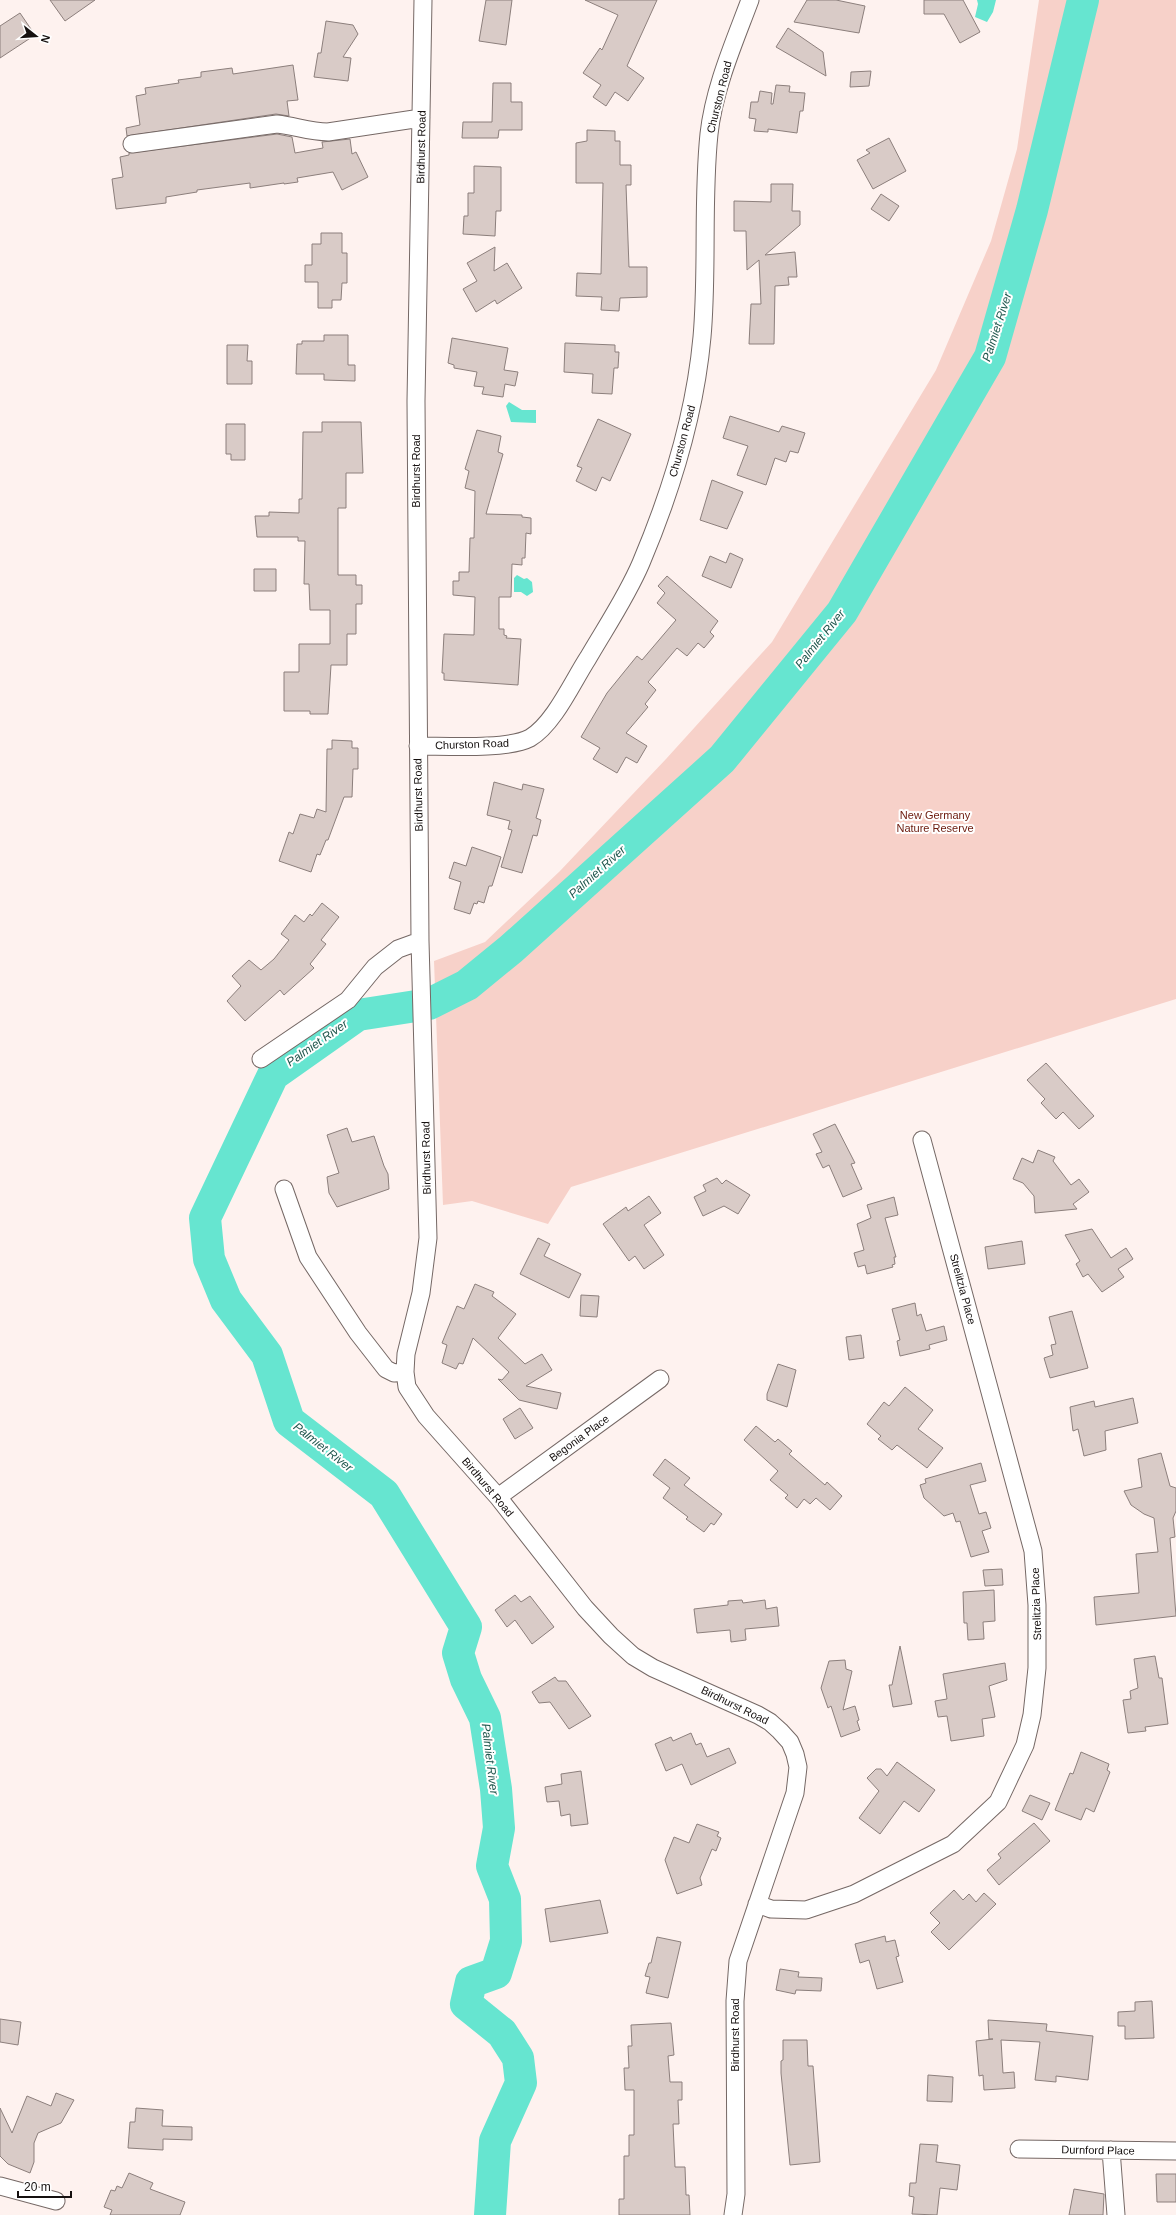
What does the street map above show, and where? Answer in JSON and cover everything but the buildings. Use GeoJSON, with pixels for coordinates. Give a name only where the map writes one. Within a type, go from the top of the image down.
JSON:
{"type":"FeatureCollection","features":[{"type":"Feature","properties":{"kind":"street","name":"Birdhurst Road"},"geometry":{"type":"LineString","coordinates":[[423,0],[416,401],[420,941],[428,1238],[421,1294],[406,1354],[405,1372],[407,1387],[426,1416],[498,1497],[585,1608],[634,1656],[653,1668],[758,1715],[770,1722],[790,1742],[798,1766],[795,1793],[738,1961],[736,1988],[736,2194],[733,2215]]}},
{"type":"Feature","properties":{"kind":"street","name":"Churston Road"},"geometry":{"type":"LineString","coordinates":[[418,746],[493,745],[515,743],[530,737],[544,726],[555,711],[605,630],[640,565],[672,478],[690,413],[702,335],[709,132],[718,91],[750,0]]}},
{"type":"Feature","properties":{"kind":"street"},"geometry":{"type":"LineString","coordinates":[[132,144],[277,124],[290,125],[315,132],[328,132],[421,118]]}},
{"type":"Feature","properties":{"kind":"street"},"geometry":{"type":"LineString","coordinates":[[261,1059],[348,1000],[375,967],[398,949],[420,941]]}},
{"type":"Feature","properties":{"kind":"street","name":"Strelitzia Place"},"geometry":{"type":"LineString","coordinates":[[757,1904],[771,1909],[806,1910],[854,1894],[953,1844],[998,1802],[1025,1744],[1032,1715],[1037,1668],[1037,1604],[1033,1551],[922,1140]]}},
{"type":"Feature","properties":{"kind":"street"},"geometry":{"type":"LineString","coordinates":[[284,1189],[308,1257],[358,1333],[386,1369],[394,1373],[405,1372]]}},
{"type":"Feature","properties":{"kind":"street","name":"Begonia Place"},"geometry":{"type":"LineString","coordinates":[[498,1497],[660,1379]]}},
{"type":"Feature","properties":{"kind":"street","name":"Durnford Place"},"geometry":{"type":"LineString","coordinates":[[1019,2149],[1176,2151]]}},
{"type":"Feature","properties":{"kind":"street"},"geometry":{"type":"LineString","coordinates":[[1111,2150],[1116,2215]]}},
{"type":"Feature","properties":{"kind":"street"},"geometry":{"type":"LineString","coordinates":[[0,2186],[56,2201]]}},
{"type":"Feature","properties":{"kind":"green space","name":"New Germany Nature Reserve"},"geometry":{"type":"Polygon","coordinates":[[[1039,0],[1176,0],[1176,999],[571,1187],[548,1224],[472,1201],[443,1205],[434,961],[485,942],[560,871],[666,759],[772,642],[936,370],[991,241],[1017,149],[1039,0]]]}},
{"type":"Feature","properties":{"kind":"shaded area"},"geometry":{"type":"Polygon","coordinates":[[[977,0],[996,0],[993,12],[987,22],[975,17],[978,4],[977,0]]]}},
{"type":"Feature","properties":{"kind":"shaded area"},"geometry":{"type":"Polygon","coordinates":[[[509,402],[522,410],[536,410],[536,423],[511,422],[506,406],[509,402]]]}},
{"type":"Feature","properties":{"kind":"shaded area"},"geometry":{"type":"Polygon","coordinates":[[[517,575],[524,579],[527,578],[532,582],[533,592],[527,596],[521,592],[514,592],[514,578],[517,575]]]}},
{"type":"Feature","properties":{"kind":"waterway","name":"Palmiet River"},"geometry":{"type":"LineString","coordinates":[[490,2215],[495,2141],[521,2083],[518,2058],[502,2033],[466,2004],[471,1982],[496,1973],[506,1941],[505,1899],[492,1866],[499,1828],[496,1789],[485,1718],[466,1679],[458,1653],[466,1627],[384,1494],[289,1421],[267,1355],[226,1300],[209,1259],[205,1218],[273,1075],[358,1015],[429,1004],[467,985],[511,949],[722,759],[842,612],[990,357],[1032,210],[1083,0]]}}]}
